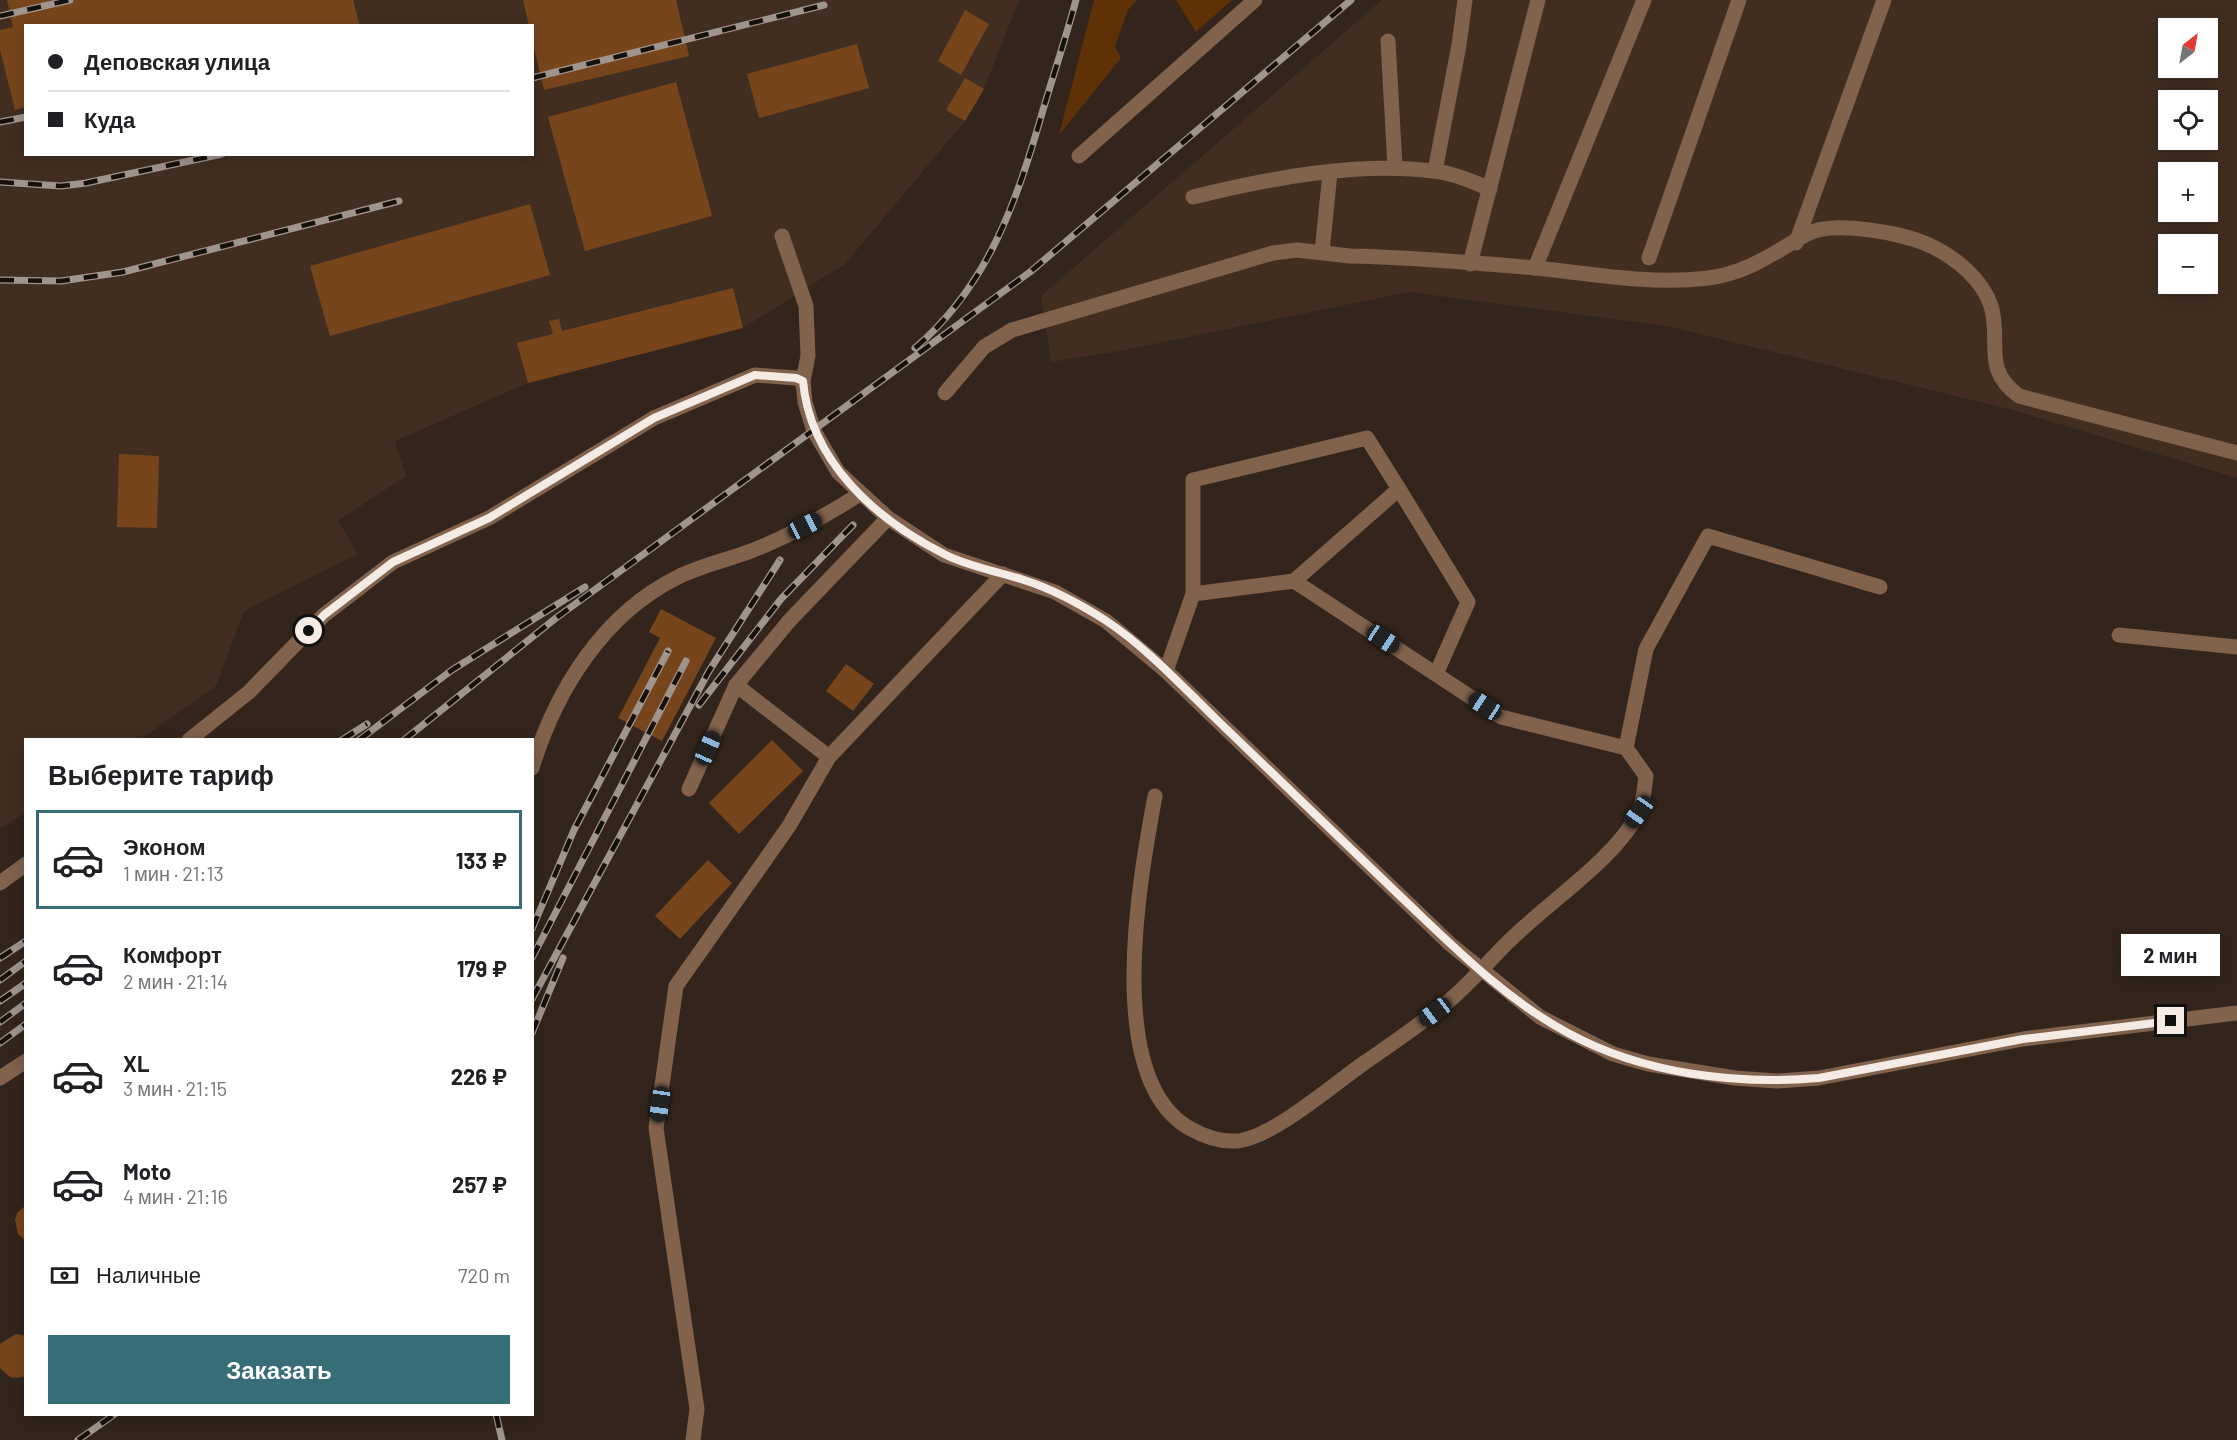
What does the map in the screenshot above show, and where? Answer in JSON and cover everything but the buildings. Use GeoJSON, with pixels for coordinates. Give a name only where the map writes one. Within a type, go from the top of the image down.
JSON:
{"type":"FeatureCollection","features":[{"type":"Feature","properties":{"kind":"street"},"geometry":{"type":"LineString","coordinates":[[1079,156],[1255,0]]}},
{"type":"Feature","properties":{"kind":"street"},"geometry":{"type":"LineString","coordinates":[[1435,171],[1459,45],[1465,0]]}},
{"type":"Feature","properties":{"kind":"street"},"geometry":{"type":"LineString","coordinates":[[1470,264],[1538,0]]}},
{"type":"Feature","properties":{"kind":"street"},"geometry":{"type":"LineString","coordinates":[[1535,268],[1644,0]]}},
{"type":"Feature","properties":{"kind":"street"},"geometry":{"type":"LineString","coordinates":[[1649,258],[1739,0]]}},
{"type":"Feature","properties":{"kind":"street"},"geometry":{"type":"LineString","coordinates":[[1796,243],[1884,0]]}},
{"type":"Feature","properties":{"kind":"street"},"geometry":{"type":"LineString","coordinates":[[1388,41],[1395,167]]}},
{"type":"Feature","properties":{"kind":"street"},"geometry":{"type":"LineString","coordinates":[[1193,197],[1280,178],[1395,167],[1458,176],[1490,189]]}},
{"type":"Feature","properties":{"kind":"street"},"geometry":{"type":"LineString","coordinates":[[1322,252],[1330,173]]}},
{"type":"Feature","properties":{"kind":"street"},"geometry":{"type":"LineString","coordinates":[[945,393],[984,347],[1012,330],[1248,258],[1297,250],[1535,268],[1643,281],[1700,279],[1741,270],[1796,243],[1808,233],[1838,228],[1871,230],[1904,236],[1932,246],[1981,283],[1992,308],[1994,359],[1998,373],[2007,387],[2019,396],[2237,453]]}},
{"type":"Feature","properties":{"kind":"street"},"geometry":{"type":"LineString","coordinates":[[782,236],[806,306],[808,356],[803,381],[805,402],[823,449],[838,472],[888,518],[944,555],[1055,592],[1106,621],[1166,671],[1480,970],[1540,1017],[1613,1054],[1689,1072],[1777,1081],[1819,1078],[2069,1032],[2237,1013]]}},
{"type":"Feature","properties":{"kind":"street"},"geometry":{"type":"LineString","coordinates":[[192,738],[249,692],[324,615],[393,562],[489,518],[664,414],[755,375],[796,378],[803,381]]}},
{"type":"Feature","properties":{"kind":"street"},"geometry":{"type":"LineString","coordinates":[[1166,671],[1193,594],[1193,480],[1367,438],[1468,602],[1436,674]]}},
{"type":"Feature","properties":{"kind":"street"},"geometry":{"type":"LineString","coordinates":[[1193,594],[1294,581],[1399,489]]}},
{"type":"Feature","properties":{"kind":"street"},"geometry":{"type":"LineString","coordinates":[[534,762],[551,713],[568,682],[605,633],[630,609],[653,591],[680,576],[753,550],[791,533],[860,494]]}},
{"type":"Feature","properties":{"kind":"street"},"geometry":{"type":"LineString","coordinates":[[689,789],[736,685],[790,620],[888,518]]}},
{"type":"Feature","properties":{"kind":"street"},"geometry":{"type":"LineString","coordinates":[[1626,748],[1646,649],[1708,536],[1880,587]]}},
{"type":"Feature","properties":{"kind":"street"},"geometry":{"type":"LineString","coordinates":[[693,1440],[697,1409],[657,1128],[676,986],[789,826],[829,757],[1003,574]]}},
{"type":"Feature","properties":{"kind":"street"},"geometry":{"type":"LineString","coordinates":[[1155,796],[1137,900],[1134,961],[1138,1023],[1147,1075],[1154,1093],[1168,1112],[1187,1127],[1204,1136],[1239,1141],[1274,1126],[1440,1008],[1534,916],[1618,843],[1639,812],[1646,776],[1626,748],[1501,717],[1294,581]]}},
{"type":"Feature","properties":{"kind":"street"},"geometry":{"type":"LineString","coordinates":[[2119,635],[2237,647]]}},
{"type":"Feature","properties":{"kind":"street"},"geometry":{"type":"LineString","coordinates":[[736,685],[829,757]]}},
{"type":"Feature","properties":{"kind":"street"},"geometry":{"type":"LineString","coordinates":[[0,882],[24,865]]}},
{"type":"Feature","properties":{"kind":"street"},"geometry":{"type":"LineString","coordinates":[[0,1078],[24,1062]]}},
{"type":"Feature","properties":{"kind":"shaded area"},"geometry":{"type":"Polygon","coordinates":[[[0,0],[1019,0],[984,89],[965,121],[845,264],[743,328],[528,383],[395,441],[406,476],[338,521],[358,554],[244,611],[216,686],[142,738],[24,738],[24,814],[0,829],[0,0]]]}},
{"type":"Feature","properties":{"kind":"shaded area"},"geometry":{"type":"Polygon","coordinates":[[[1094,0],[1137,0],[1128,10],[1115,46],[1121,58],[1059,135],[1094,0]]]}},
{"type":"Feature","properties":{"kind":"shaded area"},"geometry":{"type":"Polygon","coordinates":[[[1176,0],[1232,0],[1196,32],[1176,0]]]}},
{"type":"Feature","properties":{"kind":"shaded area"},"geometry":{"type":"Polygon","coordinates":[[[1382,0],[2237,0],[2237,478],[2013,410],[1667,326],[1409,292],[1125,350],[1051,362],[1041,296],[1382,0]]]}},
{"type":"Feature","properties":{"kind":"railway"},"geometry":{"type":"LineString","coordinates":[[0,16],[70,0]]}},
{"type":"Feature","properties":{"kind":"railway"},"geometry":{"type":"LineString","coordinates":[[915,348],[963,297],[997,239],[1011,208],[1033,143],[1076,0]]}},
{"type":"Feature","properties":{"kind":"railway"},"geometry":{"type":"LineString","coordinates":[[406,738],[556,618],[1030,272],[1351,0]]}},
{"type":"Feature","properties":{"kind":"railway"},"geometry":{"type":"LineString","coordinates":[[534,78],[824,5]]}},
{"type":"Feature","properties":{"kind":"railway"},"geometry":{"type":"LineString","coordinates":[[0,122],[24,117]]}},
{"type":"Feature","properties":{"kind":"railway"},"geometry":{"type":"LineString","coordinates":[[0,182],[61,186],[86,183],[213,156]]}},
{"type":"Feature","properties":{"kind":"railway"},"geometry":{"type":"LineString","coordinates":[[0,280],[61,281],[123,272],[399,201]]}},
{"type":"Feature","properties":{"kind":"railway"},"geometry":{"type":"LineString","coordinates":[[699,705],[781,599],[853,525]]}},
{"type":"Feature","properties":{"kind":"railway"},"geometry":{"type":"LineString","coordinates":[[534,995],[709,671],[780,560]]}},
{"type":"Feature","properties":{"kind":"railway"},"geometry":{"type":"LineString","coordinates":[[362,738],[452,670],[585,587]]}},
{"type":"Feature","properties":{"kind":"railway"},"geometry":{"type":"LineString","coordinates":[[534,924],[574,830],[668,651]]}},
{"type":"Feature","properties":{"kind":"railway"},"geometry":{"type":"LineString","coordinates":[[534,954],[686,661]]}},
{"type":"Feature","properties":{"kind":"railway"},"geometry":{"type":"LineString","coordinates":[[345,738],[367,724]]}},
{"type":"Feature","properties":{"kind":"railway"},"geometry":{"type":"LineString","coordinates":[[0,958],[24,942]]}},
{"type":"Feature","properties":{"kind":"railway"},"geometry":{"type":"LineString","coordinates":[[534,1028],[563,958]]}},
{"type":"Feature","properties":{"kind":"railway"},"geometry":{"type":"LineString","coordinates":[[0,980],[24,962]]}},
{"type":"Feature","properties":{"kind":"railway"},"geometry":{"type":"LineString","coordinates":[[0,1001],[24,984]]}},
{"type":"Feature","properties":{"kind":"railway"},"geometry":{"type":"LineString","coordinates":[[0,1022],[24,1004]]}},
{"type":"Feature","properties":{"kind":"railway"},"geometry":{"type":"LineString","coordinates":[[0,1043],[24,1025]]}},
{"type":"Feature","properties":{"kind":"railway"},"geometry":{"type":"LineString","coordinates":[[78,1440],[112,1416]]}},
{"type":"Feature","properties":{"kind":"railway"},"geometry":{"type":"LineString","coordinates":[[496,1416],[502,1440]]}},
{"type":"Feature","properties":{"kind":"route"},"geometry":{"type":"LineString","coordinates":[[309,631],[324,615],[393,562],[489,518],[654,418],[755,375],[796,378],[803,381],[805,402],[814,431],[838,472],[888,518],[944,555],[1055,592],[1106,621],[1166,671],[1450,944],[1540,1017],[1592,1045],[1648,1064],[1689,1072],[1777,1081],[1819,1078],[2023,1039],[2171,1021]]}}]}
